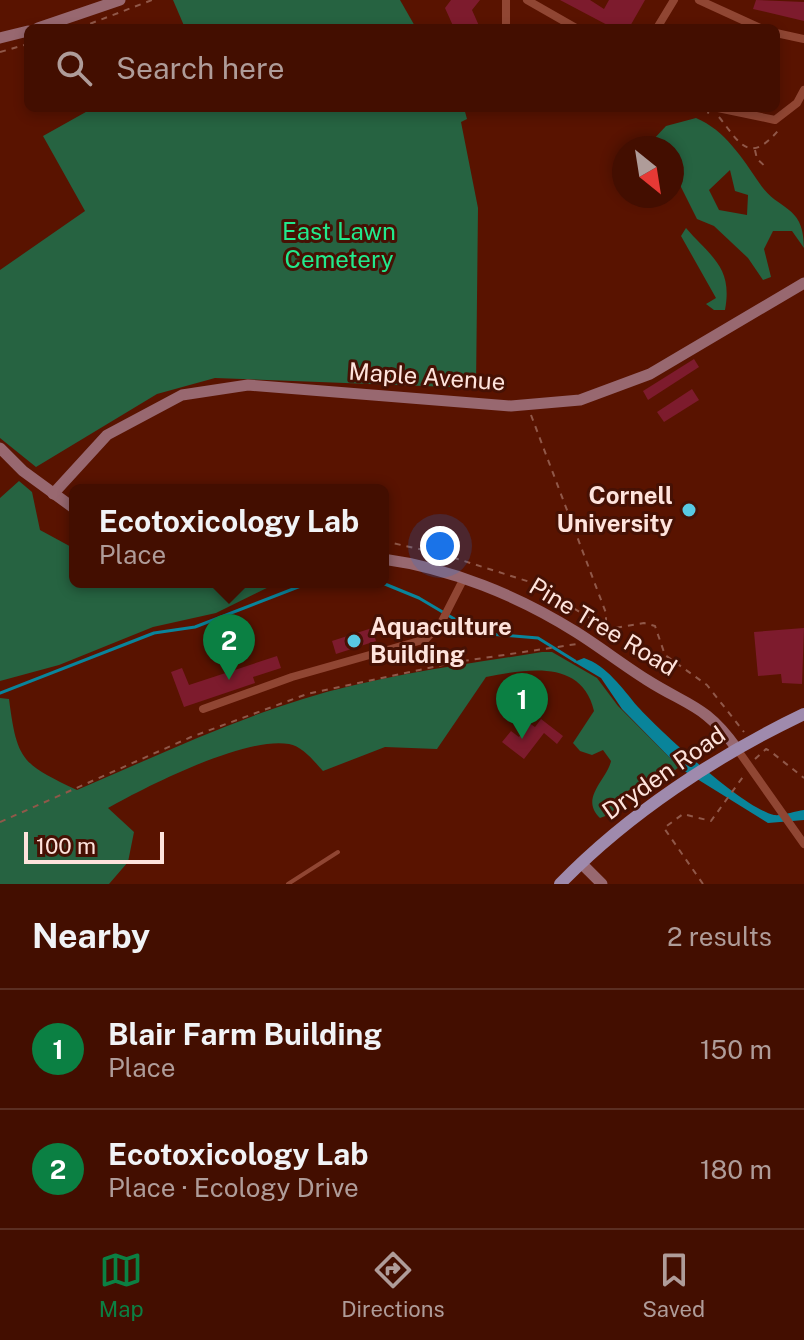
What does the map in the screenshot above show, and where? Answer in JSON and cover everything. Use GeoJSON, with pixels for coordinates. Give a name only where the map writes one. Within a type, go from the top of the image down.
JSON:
{"type":"FeatureCollection","features":[{"type":"Feature","properties":{"kind":"main road","name":"Dryden Road"},"geometry":{"type":"LineString","coordinates":[[560,884],[581,863],[668,795],[737,749],[804,714]]}},
{"type":"Feature","properties":{"kind":"street"},"geometry":{"type":"LineString","coordinates":[[50,24],[120,0]]}},
{"type":"Feature","properties":{"kind":"street"},"geometry":{"type":"LineString","coordinates":[[506,0],[506,24]]}},
{"type":"Feature","properties":{"kind":"street"},"geometry":{"type":"LineString","coordinates":[[527,0],[569,24]]}},
{"type":"Feature","properties":{"kind":"street"},"geometry":{"type":"LineString","coordinates":[[659,24],[674,0]]}},
{"type":"Feature","properties":{"kind":"street"},"geometry":{"type":"LineString","coordinates":[[699,0],[751,24]]}},
{"type":"Feature","properties":{"kind":"street"},"geometry":{"type":"LineString","coordinates":[[0,38],[24,32]]}},
{"type":"Feature","properties":{"kind":"street"},"geometry":{"type":"LineString","coordinates":[[780,34],[804,39]]}},
{"type":"Feature","properties":{"kind":"street"},"geometry":{"type":"LineString","coordinates":[[737,112],[775,120],[797,103],[804,90]]}},
{"type":"Feature","properties":{"kind":"street","name":"Maple Avenue"},"geometry":{"type":"LineString","coordinates":[[53,494],[107,435],[131,419],[182,395],[248,385],[511,406],[567,402],[606,393],[650,374],[804,283]]}},
{"type":"Feature","properties":{"kind":"street"},"geometry":{"type":"LineString","coordinates":[[0,448],[69,505]]}},
{"type":"Feature","properties":{"kind":"street","name":"Pine Tree Road"},"geometry":{"type":"LineString","coordinates":[[389,561],[463,580],[542,612],[650,682],[700,707],[719,724],[737,749]]}},
{"type":"Feature","properties":{"kind":"street"},"geometry":{"type":"LineString","coordinates":[[203,709],[292,677],[416,644],[426,639],[441,623],[463,580]]}},
{"type":"Feature","properties":{"kind":"street"},"geometry":{"type":"LineString","coordinates":[[737,749],[804,844]]}},
{"type":"Feature","properties":{"kind":"street"},"geometry":{"type":"LineString","coordinates":[[581,863],[602,884]]}},
{"type":"Feature","properties":{"kind":"lane"},"geometry":{"type":"LineString","coordinates":[[288,884],[338,852]]}},
{"type":"Feature","properties":{"kind":"path"},"geometry":{"type":"LineString","coordinates":[[89,24],[152,0]]}},
{"type":"Feature","properties":{"kind":"path"},"geometry":{"type":"LineString","coordinates":[[0,52],[24,45]]}},
{"type":"Feature","properties":{"kind":"path"},"geometry":{"type":"LineString","coordinates":[[707,112],[720,117],[739,145],[755,147],[780,126]]}},
{"type":"Feature","properties":{"kind":"path"},"geometry":{"type":"LineString","coordinates":[[755,147],[757,159],[767,168]]}},
{"type":"Feature","properties":{"kind":"path"},"geometry":{"type":"LineString","coordinates":[[531,414],[606,613],[604,629]]}},
{"type":"Feature","properties":{"kind":"path"},"geometry":{"type":"LineString","coordinates":[[389,542],[442,554],[530,582],[604,629],[644,623],[655,626],[665,655],[698,676],[742,730]]}},
{"type":"Feature","properties":{"kind":"path"},"geometry":{"type":"LineString","coordinates":[[0,822],[267,706],[369,678],[574,646]]}},
{"type":"Feature","properties":{"kind":"path"},"geometry":{"type":"LineString","coordinates":[[758,753],[770,751],[804,778]]}},
{"type":"Feature","properties":{"kind":"path"},"geometry":{"type":"LineString","coordinates":[[703,884],[664,828],[683,814],[711,821],[746,772]]}},
{"type":"Feature","properties":{"kind":"green space"},"geometry":{"type":"Polygon","coordinates":[[[173,0],[400,0],[414,24],[183,24],[173,0]]]}},
{"type":"Feature","properties":{"kind":"green space","name":"East Lawn Cemetery"},"geometry":{"type":"Polygon","coordinates":[[[86,112],[465,112],[467,119],[461,122],[478,208],[476,388],[215,378],[157,394],[36,467],[0,438],[0,270],[85,211],[43,136],[86,112]]]}},
{"type":"Feature","properties":{"kind":"green space"},"geometry":{"type":"Polygon","coordinates":[[[696,118],[716,130],[767,193],[795,216],[800,223],[804,248],[792,231],[773,231],[764,249],[771,277],[763,280],[748,258],[714,226],[697,219],[684,193],[684,136],[657,136],[666,126],[696,118]],[[730,170],[709,190],[719,210],[747,215],[748,195],[735,191],[730,170]]]}},
{"type":"Feature","properties":{"kind":"green space"},"geometry":{"type":"Polygon","coordinates":[[[686,228],[723,273],[727,295],[725,310],[714,310],[706,304],[716,298],[681,236],[686,228]]]}},
{"type":"Feature","properties":{"kind":"green space"},"geometry":{"type":"Polygon","coordinates":[[[19,481],[32,492],[40,530],[69,546],[69,588],[267,588],[216,613],[153,627],[59,665],[0,681],[0,498],[19,481]]]}},
{"type":"Feature","properties":{"kind":"green space"},"geometry":{"type":"Polygon","coordinates":[[[552,652],[597,678],[618,706],[679,767],[666,777],[641,783],[616,798],[617,805],[611,814],[600,818],[594,811],[593,796],[611,761],[603,750],[592,755],[580,751],[573,743],[594,711],[588,694],[566,675],[535,671],[502,674],[486,677],[437,749],[385,747],[323,771],[303,751],[289,744],[270,744],[223,755],[171,776],[108,808],[134,832],[128,862],[109,884],[0,884],[0,698],[9,699],[15,736],[25,758],[44,774],[77,790],[217,730],[303,699],[391,677],[552,652]]]}},
{"type":"Feature","properties":{"kind":"water"},"geometry":{"type":"Polygon","coordinates":[[[584,658],[607,672],[665,733],[743,799],[774,815],[804,810],[804,820],[768,823],[681,769],[622,709],[601,678],[574,662],[584,658]]]}},
{"type":"Feature","properties":{"kind":"building"},"geometry":{"type":"Polygon","coordinates":[[[451,0],[480,0],[472,10],[478,24],[452,24],[445,8],[451,0]]]}},
{"type":"Feature","properties":{"kind":"building"},"geometry":{"type":"Polygon","coordinates":[[[560,0],[590,0],[604,9],[609,0],[645,0],[631,24],[605,24],[560,0]]]}},
{"type":"Feature","properties":{"kind":"building"},"geometry":{"type":"Polygon","coordinates":[[[756,0],[804,2],[804,21],[753,9],[756,0]]]}},
{"type":"Feature","properties":{"kind":"building"},"geometry":{"type":"Polygon","coordinates":[[[694,359],[699,367],[648,400],[643,391],[694,359]]]}},
{"type":"Feature","properties":{"kind":"building"},"geometry":{"type":"Polygon","coordinates":[[[692,389],[699,400],[664,422],[657,412],[692,389]]]}},
{"type":"Feature","properties":{"kind":"building","name":"Aquaculture Building"},"geometry":{"type":"Polygon","coordinates":[[[372,628],[376,641],[336,654],[332,641],[372,628]]]}},
{"type":"Feature","properties":{"kind":"building"},"geometry":{"type":"Polygon","coordinates":[[[804,628],[802,684],[782,683],[781,674],[758,676],[754,632],[804,628]]]}},
{"type":"Feature","properties":{"kind":"building"},"geometry":{"type":"Polygon","coordinates":[[[277,656],[281,668],[253,677],[255,683],[184,707],[171,672],[182,668],[189,685],[277,656]]]}},
{"type":"Feature","properties":{"kind":"building"},"geometry":{"type":"Polygon","coordinates":[[[541,719],[563,736],[557,744],[544,733],[524,759],[502,742],[511,731],[519,737],[529,723],[535,727],[541,719]]]}},
{"type":"Feature","properties":{"kind":"waterway"},"geometry":{"type":"LineString","coordinates":[[389,586],[419,598],[478,633],[538,638],[575,661]]}},
{"type":"Feature","properties":{"kind":"waterway"},"geometry":{"type":"LineString","coordinates":[[0,693],[154,633],[195,627],[296,588]]}},
{"type":"Feature","properties":{"kind":"place","name":"Cornell University"},"geometry":{"type":"Point","coordinates":[689,510]}},
{"type":"Feature","properties":{"kind":"place","name":"Aquaculture Building"},"geometry":{"type":"Point","coordinates":[354,641]}},
{"type":"Feature","properties":{"kind":"place","name":"Ecotoxicology Lab"},"geometry":{"type":"Point","coordinates":[229,680]}},
{"type":"Feature","properties":{"kind":"place","name":"Blair Farm Building"},"geometry":{"type":"Point","coordinates":[522,739]}}]}
